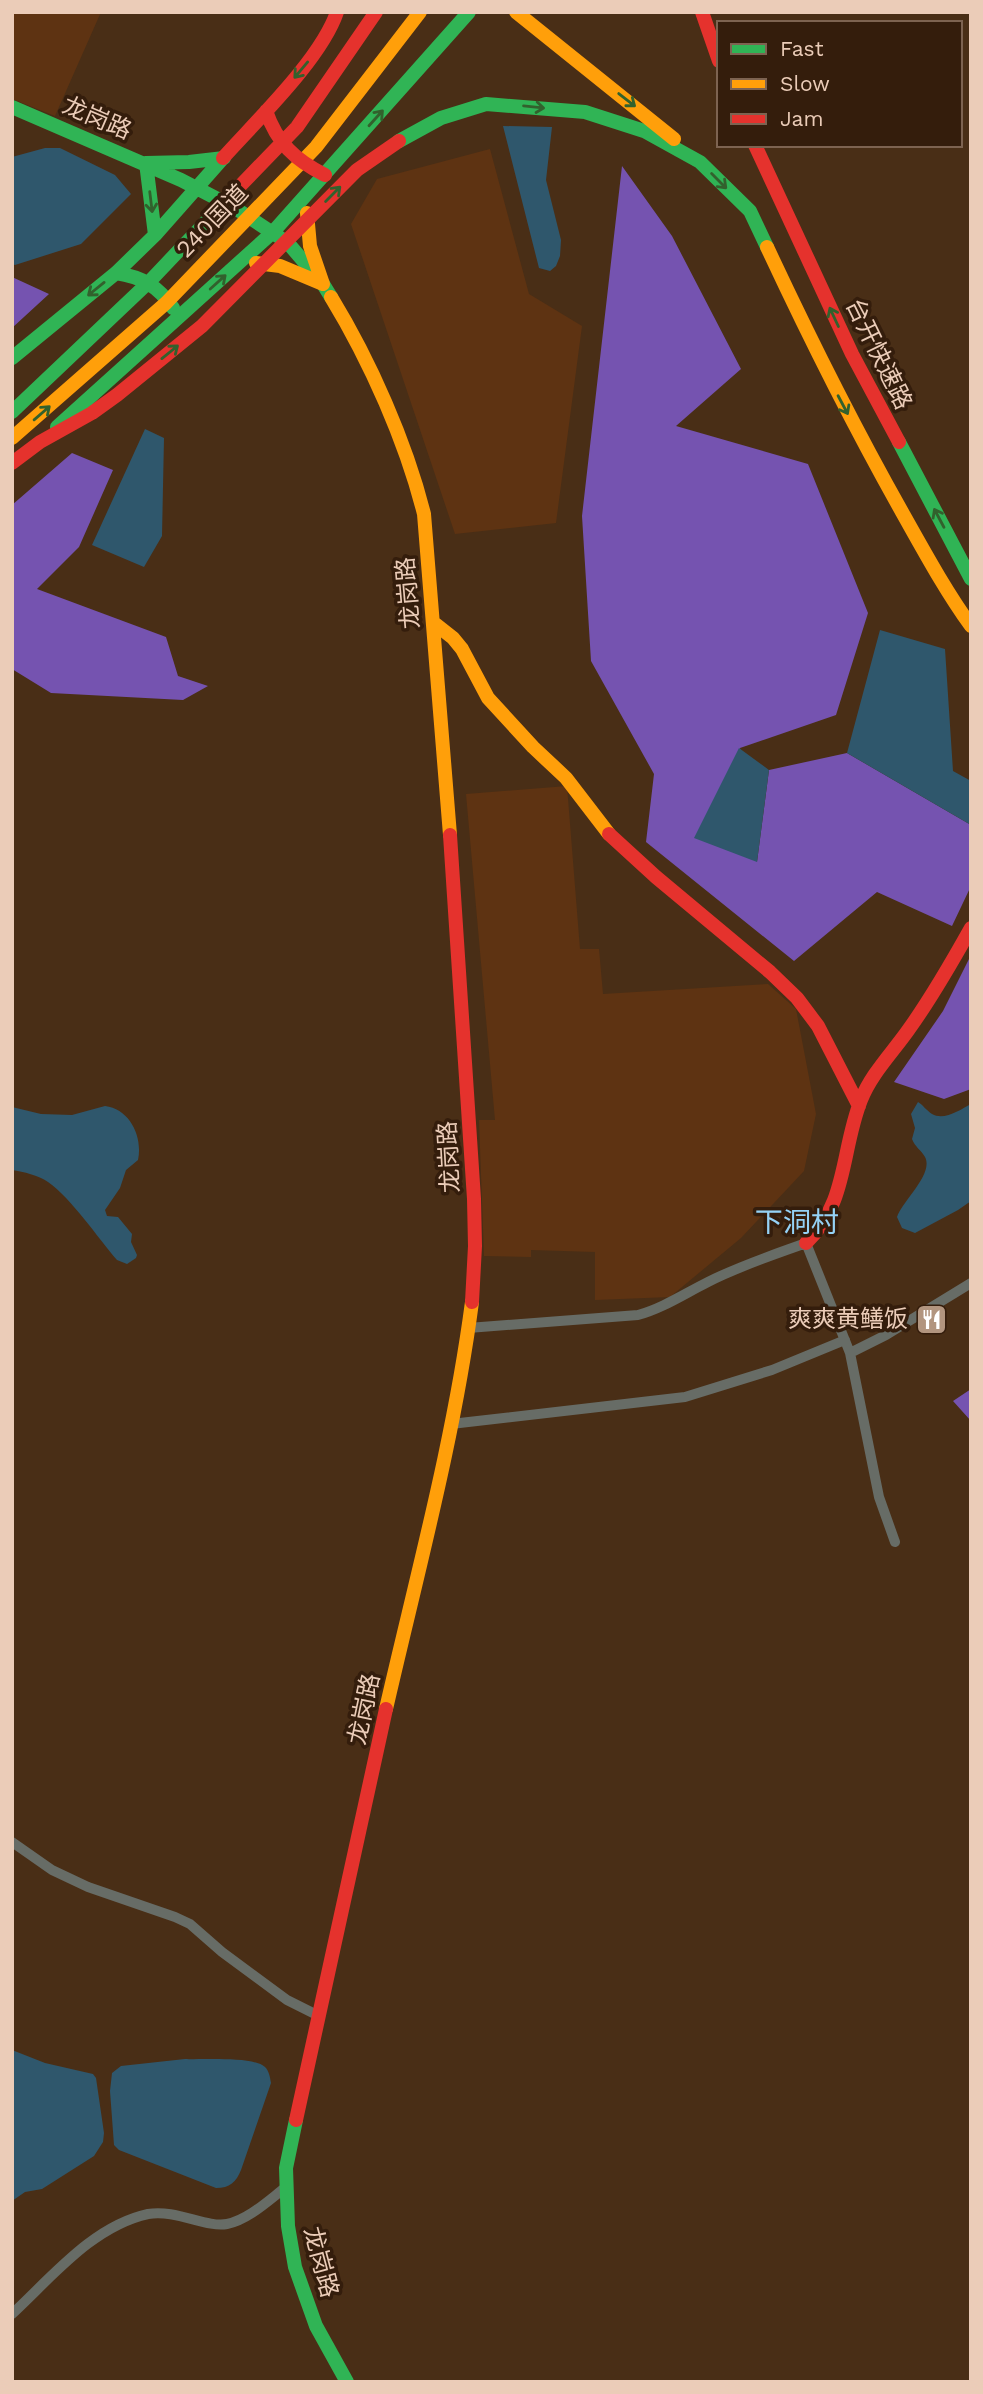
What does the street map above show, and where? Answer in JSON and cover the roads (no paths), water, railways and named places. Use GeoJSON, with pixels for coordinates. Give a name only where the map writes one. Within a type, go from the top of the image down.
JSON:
{"type":"FeatureCollection","features":[{"type":"Feature","properties":{"kind":"main road"},"geometry":{"type":"LineString","coordinates":[[12,358],[116,273],[155,235],[307,63],[332,27],[337,12]]}},
{"type":"Feature","properties":{"kind":"main road","name":"240国道"},"geometry":{"type":"LineString","coordinates":[[12,412],[159,272],[297,127],[376,12]]}},
{"type":"Feature","properties":{"kind":"main road","name":"240国道"},"geometry":{"type":"LineString","coordinates":[[12,438],[166,303],[316,147],[420,12]]}},
{"type":"Feature","properties":{"kind":"main road"},"geometry":{"type":"LineString","coordinates":[[12,463],[40,442],[273,232],[469,12]]}},
{"type":"Feature","properties":{"kind":"main road"},"geometry":{"type":"LineString","coordinates":[[516,12],[646,123],[700,162],[750,211],[824,368],[861,439],[950,596],[971,626]]}},
{"type":"Feature","properties":{"kind":"main road"},"geometry":{"type":"LineString","coordinates":[[702,12],[717,55]]}},
{"type":"Feature","properties":{"kind":"main road"},"geometry":{"type":"LineString","coordinates":[[40,442],[92,413],[202,326],[357,170],[399,141],[441,118],[486,104],[584,112],[646,123]]}},
{"type":"Feature","properties":{"kind":"main road","name":"龙岗路"},"geometry":{"type":"LineString","coordinates":[[12,107],[146,163],[197,188],[273,232],[296,251],[323,284],[347,323],[372,374],[417,486],[424,514],[461,983],[474,1199],[474,1276],[451,1424],[286,2168],[288,2226],[301,2287],[321,2336],[347,2382]]}},
{"type":"Feature","properties":{"kind":"main road"},"geometry":{"type":"LineString","coordinates":[[266,111],[272,131],[290,154],[325,174]]}},
{"type":"Feature","properties":{"kind":"main road","name":"台开快速路"},"geometry":{"type":"LineString","coordinates":[[756,147],[852,354],[971,579]]}},
{"type":"Feature","properties":{"kind":"main road"},"geometry":{"type":"LineString","coordinates":[[155,235],[146,163],[224,158]]}},
{"type":"Feature","properties":{"kind":"main road"},"geometry":{"type":"LineString","coordinates":[[307,195],[309,238],[323,284]]}},
{"type":"Feature","properties":{"kind":"main road"},"geometry":{"type":"LineString","coordinates":[[237,265],[251,263],[280,266],[323,284]]}},
{"type":"Feature","properties":{"kind":"main road"},"geometry":{"type":"LineString","coordinates":[[116,273],[139,276],[162,292],[173,307],[177,319]]}},
{"type":"Feature","properties":{"kind":"main road"},"geometry":{"type":"LineString","coordinates":[[434,623],[462,649],[488,698],[566,778],[607,832],[797,998],[818,1026],[859,1106]]}},
{"type":"Feature","properties":{"kind":"main road"},"geometry":{"type":"LineString","coordinates":[[806,1243],[823,1227],[832,1207],[859,1106],[872,1079],[933,995],[971,928]]}},
{"type":"Feature","properties":{"kind":"street"},"geometry":{"type":"LineString","coordinates":[[468,1328],[638,1315],[664,1306],[748,1263],[806,1243],[850,1353],[878,1497],[895,1542]]}},
{"type":"Feature","properties":{"kind":"street"},"geometry":{"type":"LineString","coordinates":[[850,1353],[887,1335],[971,1283]]}},
{"type":"Feature","properties":{"kind":"street"},"geometry":{"type":"LineString","coordinates":[[451,1424],[685,1397],[772,1370],[845,1340]]}},
{"type":"Feature","properties":{"kind":"street"},"geometry":{"type":"LineString","coordinates":[[12,1842],[52,1870],[88,1887],[190,1924],[222,1952],[288,2000],[319,2016]]}},
{"type":"Feature","properties":{"kind":"street"},"geometry":{"type":"LineString","coordinates":[[12,2314],[95,2238],[118,2224],[158,2213],[227,2224],[258,2208],[286,2187]]}},
{"type":"Feature","properties":{"kind":"water"},"geometry":{"type":"Polygon","coordinates":[[[503,126],[552,127],[546,180],[561,240],[560,256],[556,266],[550,271],[539,268],[503,126]]]}},
{"type":"Feature","properties":{"kind":"water"},"geometry":{"type":"Polygon","coordinates":[[[45,148],[60,148],[115,175],[131,194],[81,244],[15,265],[12,264],[12,157],[45,148]]]}},
{"type":"Feature","properties":{"kind":"water"},"geometry":{"type":"Polygon","coordinates":[[[145,429],[164,438],[162,536],[144,567],[92,545],[145,429]]]}},
{"type":"Feature","properties":{"kind":"water"},"geometry":{"type":"Polygon","coordinates":[[[880,630],[945,649],[953,771],[971,781],[971,825],[847,753],[880,630]]]}},
{"type":"Feature","properties":{"kind":"water"},"geometry":{"type":"Polygon","coordinates":[[[739,748],[769,770],[757,862],[694,838],[739,748]]]}},
{"type":"Feature","properties":{"kind":"water"},"geometry":{"type":"Polygon","coordinates":[[[918,1102],[937,1116],[952,1114],[971,1104],[971,1201],[915,1233],[902,1228],[897,1217],[921,1179],[927,1164],[912,1139],[915,1128],[911,1114],[918,1102]]]}},
{"type":"Feature","properties":{"kind":"water"},"geometry":{"type":"Polygon","coordinates":[[[105,1106],[114,1108],[128,1118],[138,1142],[138,1160],[126,1170],[120,1188],[105,1210],[107,1216],[118,1217],[132,1234],[131,1242],[137,1255],[127,1264],[117,1260],[57,1189],[40,1177],[12,1170],[12,1107],[41,1114],[72,1115],[105,1106]]]}},
{"type":"Feature","properties":{"kind":"water"},"geometry":{"type":"Polygon","coordinates":[[[12,2050],[45,2063],[93,2074],[96,2078],[104,2133],[103,2142],[94,2156],[42,2189],[25,2192],[12,2201],[12,2050]]]}},
{"type":"Feature","properties":{"kind":"water"},"geometry":{"type":"Polygon","coordinates":[[[185,2059],[250,2061],[265,2067],[269,2074],[271,2083],[241,2170],[235,2181],[225,2187],[216,2188],[119,2150],[114,2145],[110,2091],[112,2073],[121,2066],[185,2059]]]}},
{"type":"Feature","properties":{"kind":"place","name":"爽爽黄鳝饭"},"geometry":{"type":"Point","coordinates":[931,1319]}},
{"type":"Feature","properties":{"kind":"district","name":"下洞村"},"geometry":{"type":"Point","coordinates":[797,1222]}}]}
